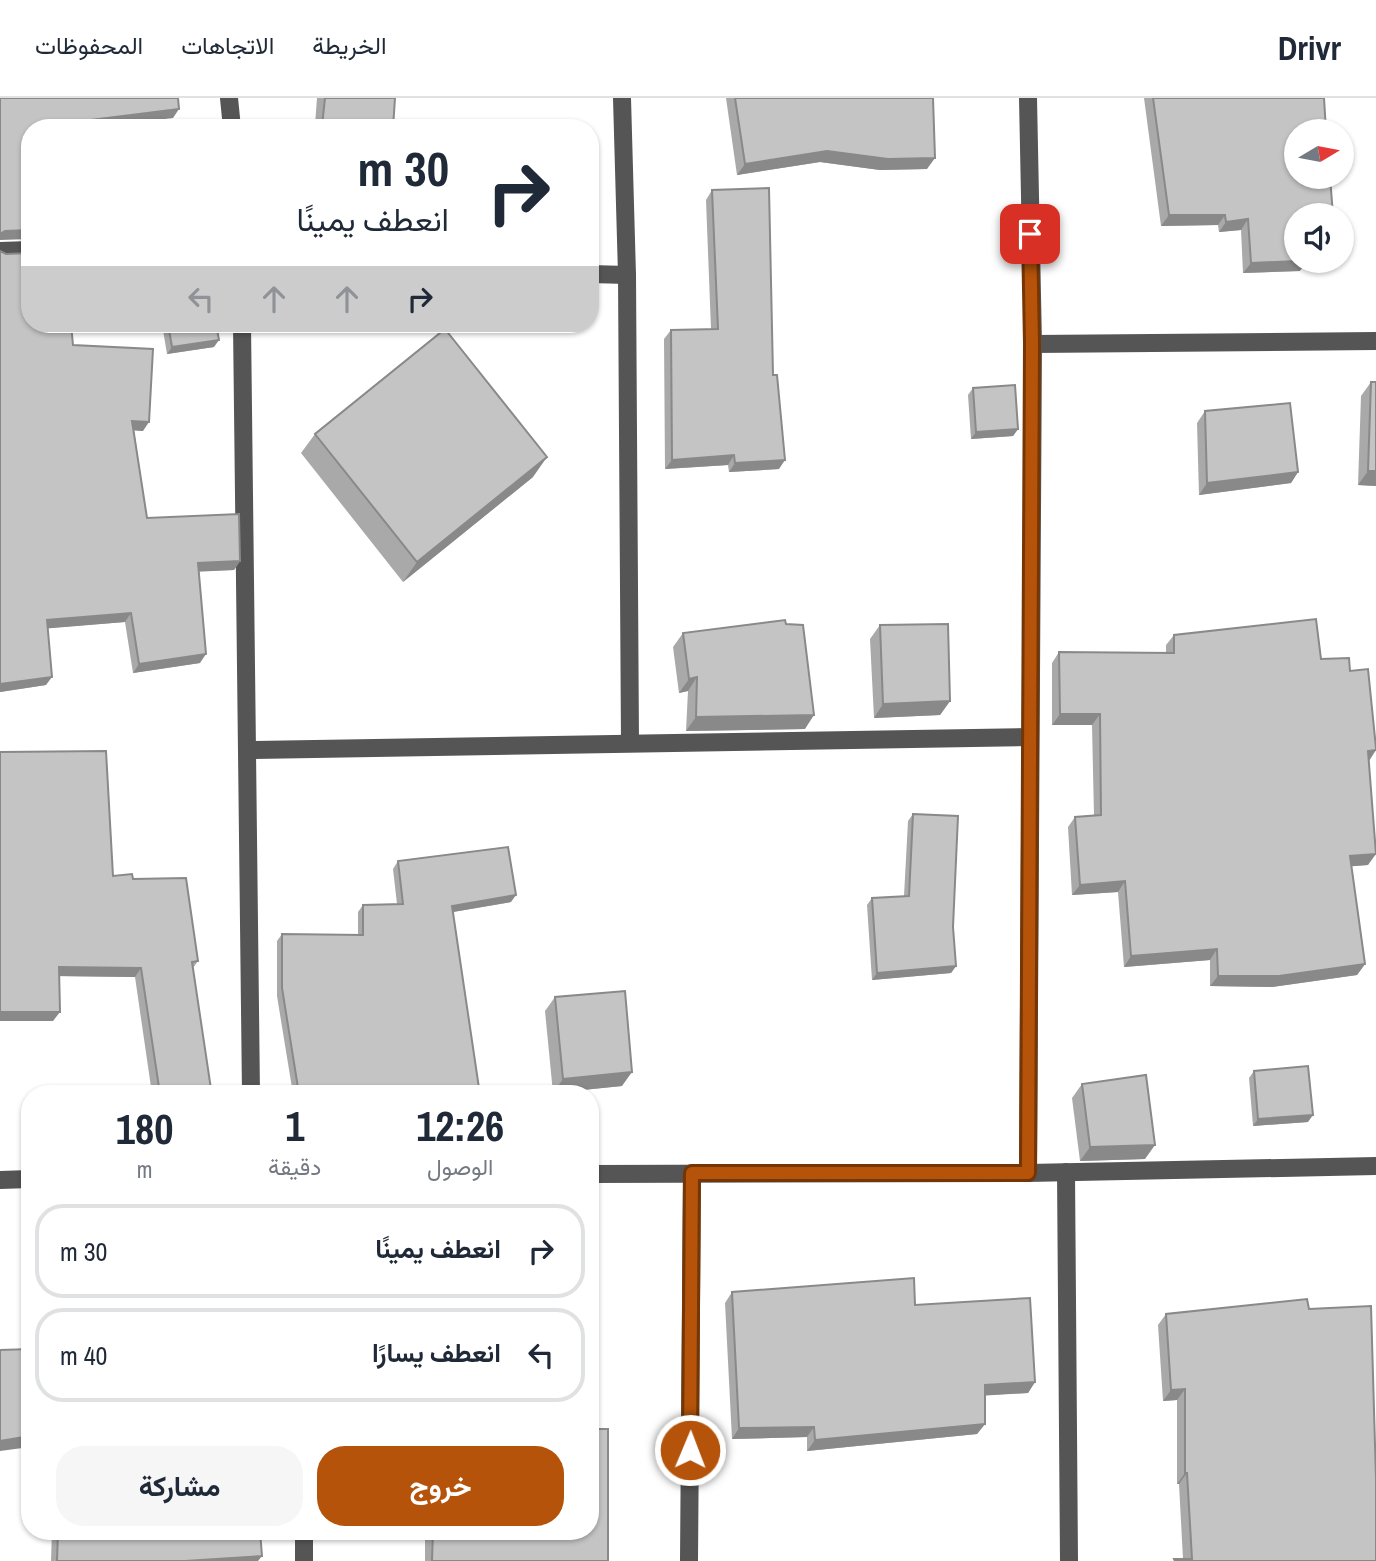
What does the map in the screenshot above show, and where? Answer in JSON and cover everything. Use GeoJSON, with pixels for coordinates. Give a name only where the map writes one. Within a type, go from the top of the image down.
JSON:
{"type":"FeatureCollection","features":[{"type":"Feature","properties":{"kind":"street"},"geometry":{"type":"LineString","coordinates":[[229,98],[231,119]]}},
{"type":"Feature","properties":{"kind":"street"},"geometry":{"type":"LineString","coordinates":[[622,98],[627,275],[630,743]]}},
{"type":"Feature","properties":{"kind":"street"},"geometry":{"type":"LineString","coordinates":[[1028,98],[1032,344],[1028,1173]]}},
{"type":"Feature","properties":{"kind":"street"},"geometry":{"type":"LineString","coordinates":[[0,251],[21,250]]}},
{"type":"Feature","properties":{"kind":"street"},"geometry":{"type":"LineString","coordinates":[[599,274],[627,275]]}},
{"type":"Feature","properties":{"kind":"street"},"geometry":{"type":"LineString","coordinates":[[242,333],[251,1085]]}},
{"type":"Feature","properties":{"kind":"street"},"geometry":{"type":"LineString","coordinates":[[1032,344],[1376,341]]}},
{"type":"Feature","properties":{"kind":"street"},"geometry":{"type":"LineString","coordinates":[[248,750],[1030,737]]}},
{"type":"Feature","properties":{"kind":"street"},"geometry":{"type":"LineString","coordinates":[[599,1174],[1028,1173],[1376,1166]]}},
{"type":"Feature","properties":{"kind":"street"},"geometry":{"type":"LineString","coordinates":[[1066,1172],[1069,1561]]}},
{"type":"Feature","properties":{"kind":"street"},"geometry":{"type":"LineString","coordinates":[[688,1561],[692,1173]]}},
{"type":"Feature","properties":{"kind":"street"},"geometry":{"type":"LineString","coordinates":[[0,1180],[21,1179]]}},
{"type":"Feature","properties":{"kind":"street"},"geometry":{"type":"LineString","coordinates":[[304,1540],[304,1561]]}},
{"type":"Feature","properties":{"kind":"building"},"geometry":{"type":"Polygon","coordinates":[[[0,98],[178,98],[179,109],[100,119],[21,119],[21,230],[5,231],[0,234],[0,98]]]}},
{"type":"Feature","properties":{"kind":"building"},"geometry":{"type":"Polygon","coordinates":[[[325,98],[395,98],[394,119],[323,119],[325,98]]]}},
{"type":"Feature","properties":{"kind":"building"},"geometry":{"type":"Polygon","coordinates":[[[735,98],[933,98],[935,158],[888,159],[827,151],[745,164],[735,98]]]}},
{"type":"Feature","properties":{"kind":"building"},"geometry":{"type":"Polygon","coordinates":[[[1153,98],[1324,98],[1325,119],[1284,119],[1284,189],[1331,189],[1332,203],[1284,203],[1284,262],[1251,263],[1248,219],[1226,222],[1225,215],[1169,215],[1153,98]]]}},
{"type":"Feature","properties":{"kind":"building"},"geometry":{"type":"Polygon","coordinates":[[[769,188],[773,375],[777,375],[785,460],[735,463],[734,455],[672,460],[671,330],[718,329],[712,190],[769,188]]]}},
{"type":"Feature","properties":{"kind":"building"},"geometry":{"type":"Polygon","coordinates":[[[0,251],[6,254],[21,253],[21,333],[72,333],[73,345],[153,349],[149,422],[132,421],[147,518],[239,514],[240,561],[198,563],[206,654],[139,664],[131,613],[47,620],[52,677],[0,684],[0,251]]]}},
{"type":"Feature","properties":{"kind":"building"},"geometry":{"type":"Polygon","coordinates":[[[170,333],[218,333],[219,340],[172,347],[170,333]]]}},
{"type":"Feature","properties":{"kind":"building"},"geometry":{"type":"Polygon","coordinates":[[[440,333],[448,333],[547,457],[417,562],[315,434],[440,333]]]}},
{"type":"Feature","properties":{"kind":"building"},"geometry":{"type":"Polygon","coordinates":[[[1371,382],[1376,382],[1376,471],[1368,471],[1371,382]]]}},
{"type":"Feature","properties":{"kind":"building"},"geometry":{"type":"Polygon","coordinates":[[[1015,385],[1018,429],[976,432],[973,388],[1015,385]]]}},
{"type":"Feature","properties":{"kind":"building"},"geometry":{"type":"Polygon","coordinates":[[[1290,403],[1298,472],[1207,483],[1205,411],[1290,403]]]}},
{"type":"Feature","properties":{"kind":"building"},"geometry":{"type":"Polygon","coordinates":[[[1316,619],[1321,659],[1349,658],[1350,671],[1368,669],[1376,748],[1368,751],[1376,854],[1350,856],[1365,964],[1279,976],[1218,976],[1217,949],[1131,956],[1125,881],[1080,885],[1075,817],[1101,815],[1100,714],[1060,714],[1059,652],[1174,653],[1174,635],[1316,619]]]}},
{"type":"Feature","properties":{"kind":"building"},"geometry":{"type":"Polygon","coordinates":[[[785,620],[786,624],[803,625],[814,715],[696,717],[697,677],[689,679],[683,633],[785,620]]]}},
{"type":"Feature","properties":{"kind":"building"},"geometry":{"type":"Polygon","coordinates":[[[948,624],[950,701],[883,704],[880,625],[948,624]]]}},
{"type":"Feature","properties":{"kind":"building"},"geometry":{"type":"Polygon","coordinates":[[[106,751],[113,876],[132,874],[133,879],[186,878],[198,961],[192,962],[210,1085],[159,1085],[141,968],[59,967],[60,1012],[0,1012],[0,752],[106,751]]]}},
{"type":"Feature","properties":{"kind":"building"},"geometry":{"type":"Polygon","coordinates":[[[913,814],[958,816],[953,927],[956,966],[877,973],[872,898],[909,896],[913,814]]]}},
{"type":"Feature","properties":{"kind":"building"},"geometry":{"type":"Polygon","coordinates":[[[508,847],[516,895],[452,906],[479,1085],[298,1085],[282,988],[282,934],[363,935],[363,905],[403,904],[398,861],[508,847]]]}},
{"type":"Feature","properties":{"kind":"building"},"geometry":{"type":"Polygon","coordinates":[[[625,991],[632,1072],[563,1079],[555,997],[625,991]]]}},
{"type":"Feature","properties":{"kind":"building"},"geometry":{"type":"Polygon","coordinates":[[[1308,1066],[1313,1115],[1258,1119],[1254,1071],[1308,1066]]]}},
{"type":"Feature","properties":{"kind":"building"},"geometry":{"type":"Polygon","coordinates":[[[1146,1075],[1155,1145],[1090,1147],[1082,1084],[1146,1075]]]}},
{"type":"Feature","properties":{"kind":"building"},"geometry":{"type":"Polygon","coordinates":[[[914,1278],[915,1305],[1030,1298],[1035,1382],[985,1385],[985,1424],[815,1440],[814,1427],[739,1428],[732,1292],[914,1278]]]}},
{"type":"Feature","properties":{"kind":"building"},"geometry":{"type":"Polygon","coordinates":[[[1307,1299],[1309,1309],[1371,1306],[1376,1561],[1175,1561],[1174,1559],[1192,1559],[1185,1473],[1185,1389],[1171,1390],[1166,1314],[1307,1299]]]}},
{"type":"Feature","properties":{"kind":"building"},"geometry":{"type":"Polygon","coordinates":[[[21,1349],[21,1438],[0,1441],[0,1350],[21,1349]]]}},
{"type":"Feature","properties":{"kind":"building"},"geometry":{"type":"Polygon","coordinates":[[[599,1429],[608,1429],[608,1561],[432,1561],[433,1540],[599,1540],[599,1429]]]}},
{"type":"Feature","properties":{"kind":"building"},"geometry":{"type":"Polygon","coordinates":[[[58,1540],[261,1540],[262,1556],[185,1561],[57,1561],[58,1540]]]}},
{"type":"Feature","properties":{"kind":"route"},"geometry":{"type":"LineString","coordinates":[[690,1450],[692,1173],[1028,1173],[1032,344],[1030,234]]}}]}
